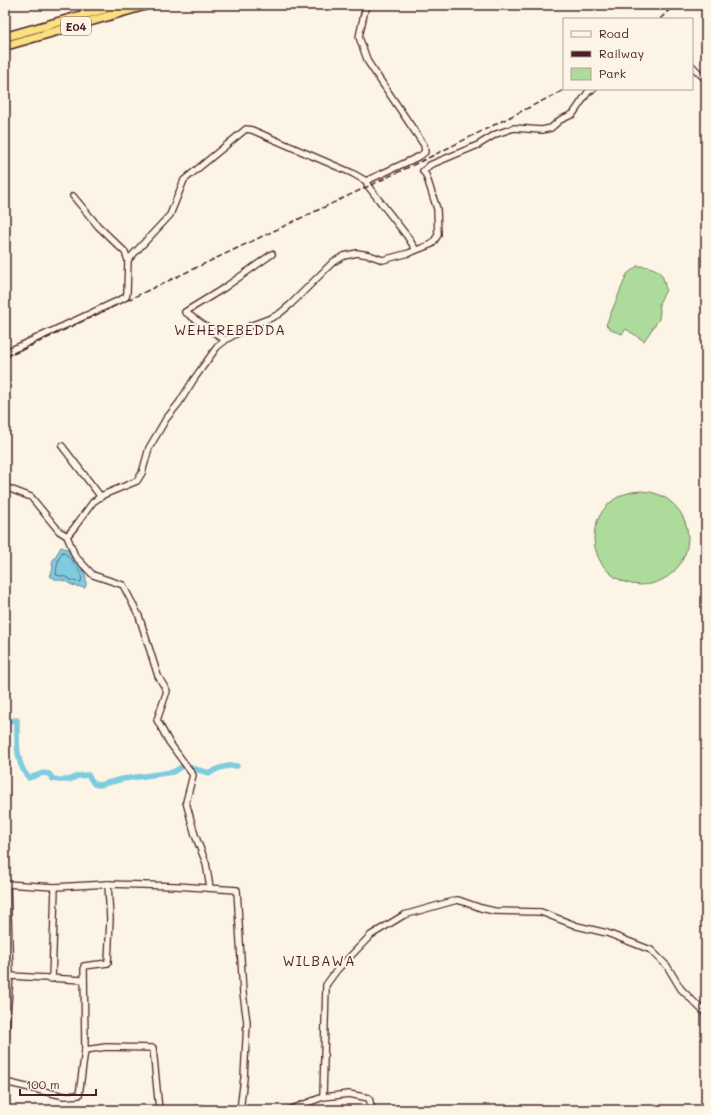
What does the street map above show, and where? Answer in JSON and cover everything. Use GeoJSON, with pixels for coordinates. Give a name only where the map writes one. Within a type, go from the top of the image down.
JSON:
{"type":"FeatureCollection","features":[{"type":"Feature","properties":{"kind":"highway","name":"E04"},"geometry":{"type":"LineString","coordinates":[[5,37],[118,5]]}},
{"type":"Feature","properties":{"kind":"highway","name":"E04"},"geometry":{"type":"LineString","coordinates":[[5,46],[147,5]]}},
{"type":"Feature","properties":{"kind":"street"},"geometry":{"type":"LineString","coordinates":[[366,5],[359,37],[368,62],[424,145],[425,152],[420,156],[366,181]]}},
{"type":"Feature","properties":{"kind":"street"},"geometry":{"type":"LineString","coordinates":[[693,67],[706,80]]}},
{"type":"Feature","properties":{"kind":"street"},"geometry":{"type":"LineString","coordinates":[[67,536],[94,502],[101,497],[137,481],[142,472],[150,448],[166,419],[179,403],[217,347],[225,340],[252,325],[279,314],[333,262],[344,256],[357,253],[383,260],[432,244],[438,235],[438,209],[426,175],[423,171],[430,165],[478,145],[496,134],[514,128],[542,130],[551,128],[560,120],[573,114],[588,92],[591,90]]}},
{"type":"Feature","properties":{"kind":"street"},"geometry":{"type":"LineString","coordinates":[[128,260],[170,215],[184,180],[246,129],[252,130],[345,170],[366,181],[368,186],[408,236],[416,250]]}},
{"type":"Feature","properties":{"kind":"street"},"geometry":{"type":"LineString","coordinates":[[5,353],[126,297],[128,260],[126,252],[98,226],[73,196]]}},
{"type":"Feature","properties":{"kind":"street"},"geometry":{"type":"LineString","coordinates":[[225,340],[185,312],[224,288],[272,254]]}},
{"type":"Feature","properties":{"kind":"street"},"geometry":{"type":"LineString","coordinates":[[62,446],[101,497]]}},
{"type":"Feature","properties":{"kind":"street"},"geometry":{"type":"LineString","coordinates":[[5,487],[31,497],[58,531],[67,536],[75,556],[93,575],[123,585],[139,616],[158,676],[167,691],[158,720],[169,742],[193,775],[186,802],[195,835],[206,864],[210,888]]}},
{"type":"Feature","properties":{"kind":"street"},"geometry":{"type":"LineString","coordinates":[[5,1044],[10,976],[6,884],[55,887],[108,884],[237,890],[243,993],[247,1022],[244,1078],[240,1110]]}},
{"type":"Feature","properties":{"kind":"street"},"geometry":{"type":"LineString","coordinates":[[5,1082],[64,1096],[79,1095],[85,1050],[84,966],[108,963],[110,919],[108,884]]}},
{"type":"Feature","properties":{"kind":"street"},"geometry":{"type":"LineString","coordinates":[[52,978],[55,887]]}},
{"type":"Feature","properties":{"kind":"street"},"geometry":{"type":"LineString","coordinates":[[323,1097],[326,985],[337,970],[372,935],[404,915],[457,900],[494,911],[541,912],[577,926],[607,933],[650,950],[667,966],[681,989],[706,1014]]}},
{"type":"Feature","properties":{"kind":"street"},"geometry":{"type":"LineString","coordinates":[[10,976],[84,980]]}},
{"type":"Feature","properties":{"kind":"street"},"geometry":{"type":"LineString","coordinates":[[85,1050],[106,1048],[153,1048],[159,1110]]}},
{"type":"Feature","properties":{"kind":"street"},"geometry":{"type":"LineString","coordinates":[[289,1110],[323,1097],[349,1094],[369,1098],[372,1110]]}},
{"type":"Feature","properties":{"kind":"street"},"geometry":{"type":"LineString","coordinates":[[194,1110],[202,1108],[208,1110]]}},
{"type":"Feature","properties":{"kind":"green space"},"geometry":{"type":"Polygon","coordinates":[[[637,266],[650,267],[659,272],[663,278],[666,290],[659,303],[659,319],[644,341],[626,329],[622,334],[613,331],[606,325],[627,274],[637,266]]]}},
{"type":"Feature","properties":{"kind":"green space"},"geometry":{"type":"Polygon","coordinates":[[[641,491],[659,495],[674,505],[684,520],[688,538],[684,556],[674,571],[659,581],[641,585],[623,581],[608,571],[598,556],[594,538],[598,520],[608,505],[623,495],[641,491]]]}},
{"type":"Feature","properties":{"kind":"water"},"geometry":{"type":"Polygon","coordinates":[[[61,547],[67,549],[84,571],[86,578],[85,588],[72,585],[50,576],[53,568],[52,562],[61,547]]]}},
{"type":"Feature","properties":{"kind":"waterway"},"geometry":{"type":"LineString","coordinates":[[5,718],[6,721],[17,720],[17,743],[19,758],[21,766],[29,778],[43,773],[49,774],[53,779],[59,780],[69,780],[78,776],[88,775],[94,784],[99,785],[123,779],[173,772],[183,766],[210,773],[223,767],[237,766]]}},
{"type":"Feature","properties":{"kind":"railway"},"geometry":{"type":"LineString","coordinates":[[661,18],[674,5]]}},
{"type":"Feature","properties":{"kind":"railway"},"geometry":{"type":"LineString","coordinates":[[5,358],[428,158],[564,90]]}},
{"type":"Feature","properties":{"kind":"district","name":"WEHEREBEDDA"},"geometry":{"type":"Point","coordinates":[230,329]}},
{"type":"Feature","properties":{"kind":"district","name":"WILBAWA"},"geometry":{"type":"Point","coordinates":[319,960]}}]}
